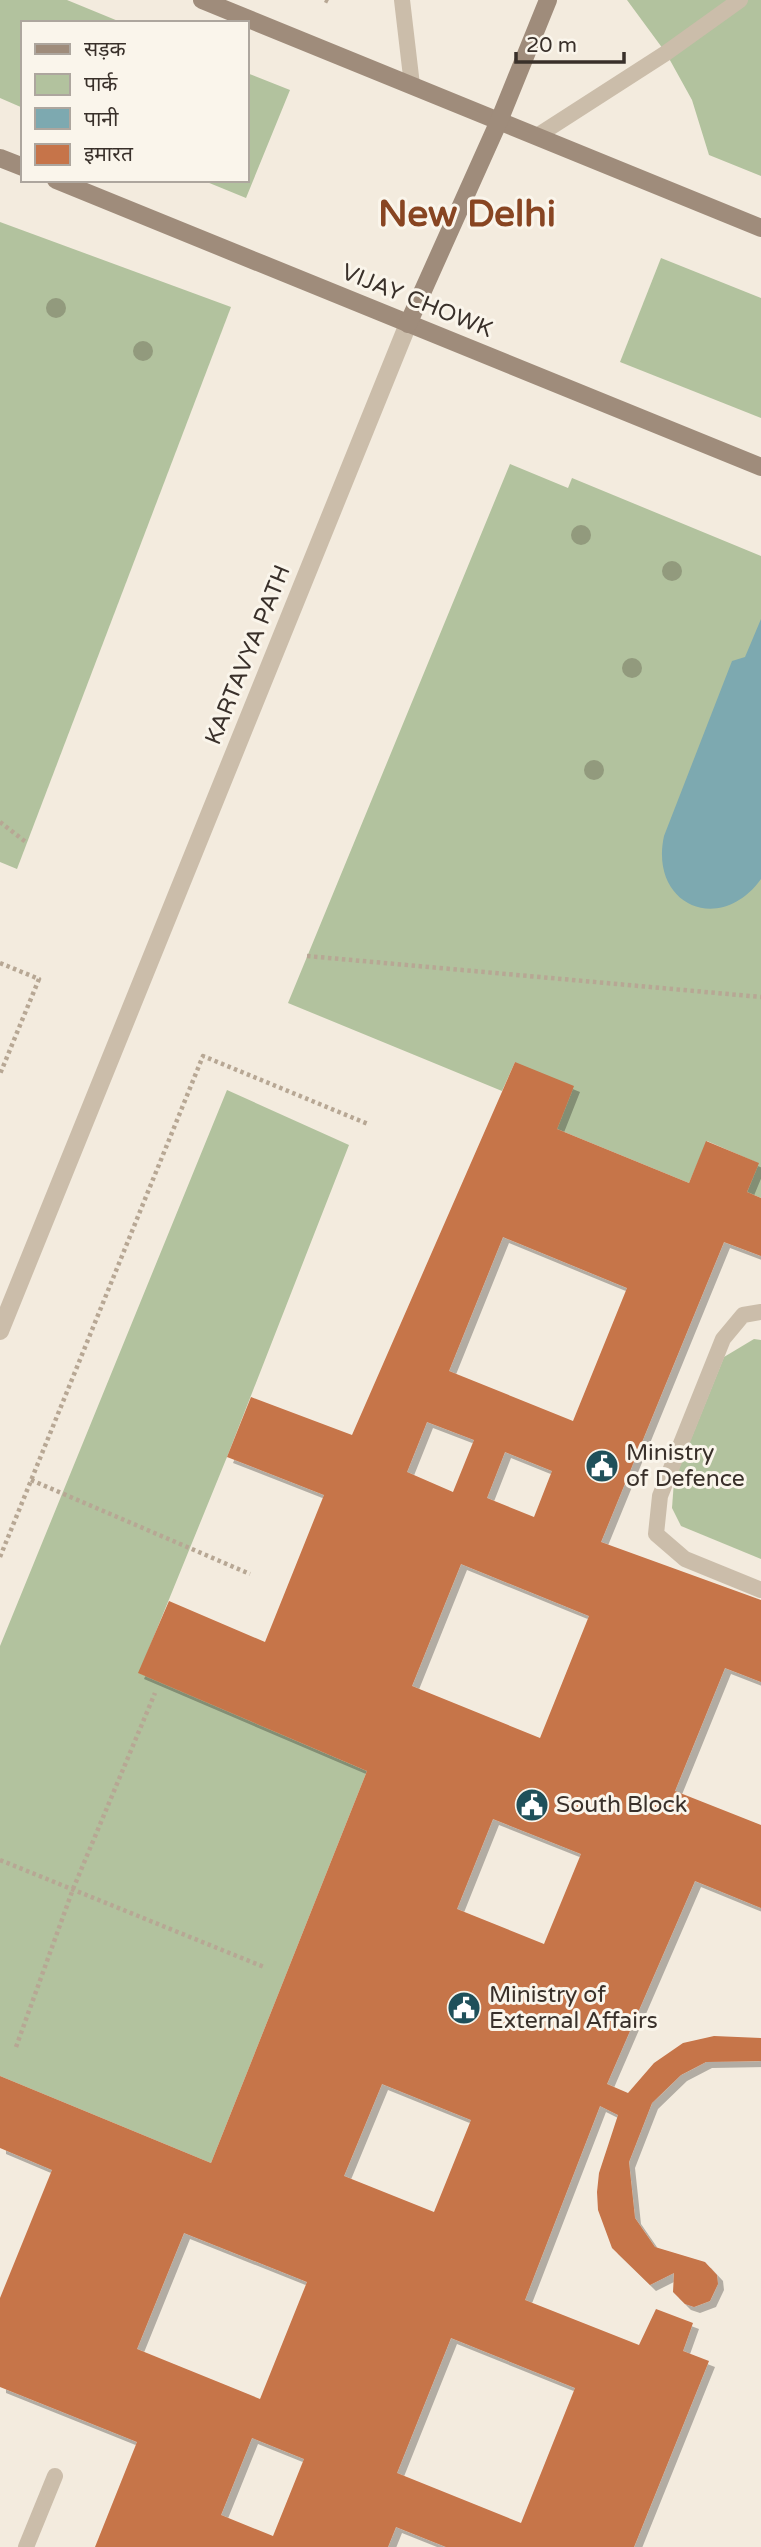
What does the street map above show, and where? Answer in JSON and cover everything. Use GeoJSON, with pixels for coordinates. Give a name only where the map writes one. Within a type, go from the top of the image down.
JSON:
{"type":"FeatureCollection","features":[{"type":"Feature","properties":{"kind":"main road"},"geometry":{"type":"LineString","coordinates":[[202,0],[761,228]]}},
{"type":"Feature","properties":{"kind":"main road","name":"KARTAVYA PATH"},"geometry":{"type":"LineString","coordinates":[[408,324],[499,121],[548,0]]}},
{"type":"Feature","properties":{"kind":"main road"},"geometry":{"type":"LineString","coordinates":[[0,158],[21,166]]}},
{"type":"Feature","properties":{"kind":"main road","name":"VIJAY CHOWK"},"geometry":{"type":"LineString","coordinates":[[61,182],[761,467]]}},
{"type":"Feature","properties":{"kind":"street","name":"KARTAVYA PATH"},"geometry":{"type":"LineString","coordinates":[[0,1331],[408,324]]}},
{"type":"Feature","properties":{"kind":"lane"},"geometry":{"type":"LineString","coordinates":[[402,0],[412,85]]}},
{"type":"Feature","properties":{"kind":"lane"},"geometry":{"type":"LineString","coordinates":[[537,136],[666,53],[740,0]]}},
{"type":"Feature","properties":{"kind":"lane"},"geometry":{"type":"LineString","coordinates":[[761,1312],[743,1315],[723,1339],[660,1496],[656,1534],[685,1559],[761,1590]]}},
{"type":"Feature","properties":{"kind":"lane"},"geometry":{"type":"LineString","coordinates":[[26,2547],[55,2476]]}},
{"type":"Feature","properties":{"kind":"path"},"geometry":{"type":"LineString","coordinates":[[325,0],[331,2]]}},
{"type":"Feature","properties":{"kind":"path"},"geometry":{"type":"LineString","coordinates":[[0,822],[27,843]]}},
{"type":"Feature","properties":{"kind":"path"},"geometry":{"type":"LineString","coordinates":[[307,956],[761,997]]}},
{"type":"Feature","properties":{"kind":"path"},"geometry":{"type":"LineString","coordinates":[[0,963],[39,979],[0,1074]]}},
{"type":"Feature","properties":{"kind":"path"},"geometry":{"type":"LineString","coordinates":[[0,1557],[203,1056],[368,1124]]}},
{"type":"Feature","properties":{"kind":"path"},"geometry":{"type":"LineString","coordinates":[[31,1480],[250,1574]]}},
{"type":"Feature","properties":{"kind":"path"},"geometry":{"type":"LineString","coordinates":[[16,2047],[74,1889],[155,1693]]}},
{"type":"Feature","properties":{"kind":"path"},"geometry":{"type":"LineString","coordinates":[[0,1860],[264,1967]]}},
{"type":"Feature","properties":{"kind":"green space"},"geometry":{"type":"Polygon","coordinates":[[[0,0],[67,0],[118,21],[21,21],[21,107],[0,98],[0,0]]]}},
{"type":"Feature","properties":{"kind":"green space"},"geometry":{"type":"Polygon","coordinates":[[[627,0],[761,0],[761,176],[709,155],[692,100],[666,53],[627,0]]]}},
{"type":"Feature","properties":{"kind":"green space"},"geometry":{"type":"Polygon","coordinates":[[[248,73],[290,90],[246,198],[207,182],[248,182],[248,73]]]}},
{"type":"Feature","properties":{"kind":"green space"},"geometry":{"type":"Polygon","coordinates":[[[0,222],[231,307],[17,869],[0,862],[0,222]]]}},
{"type":"Feature","properties":{"kind":"green space"},"geometry":{"type":"Polygon","coordinates":[[[661,258],[761,298],[761,418],[620,362],[661,258]]]}},
{"type":"Feature","properties":{"kind":"green space"},"geometry":{"type":"Polygon","coordinates":[[[510,464],[568,488],[572,478],[761,556],[761,1198],[747,1192],[758,1163],[707,1141],[689,1183],[557,1129],[515,1062],[502,1091],[288,1003],[510,464]]]}},
{"type":"Feature","properties":{"kind":"green space"},"geometry":{"type":"Polygon","coordinates":[[[227,1090],[349,1145],[139,1673],[367,1771],[211,2163],[0,2076],[0,1646],[227,1090]]]}},
{"type":"Feature","properties":{"kind":"green space"},"geometry":{"type":"Polygon","coordinates":[[[754,1339],[761,1340],[761,1559],[681,1526],[672,1508],[674,1481],[724,1357],[754,1339]]]}},
{"type":"Feature","properties":{"kind":"water"},"geometry":{"type":"Polygon","coordinates":[[[761,619],[761,879],[744,896],[726,906],[708,909],[692,905],[677,895],[667,880],[662,860],[664,836],[732,661],[745,657],[761,619]]]}},
{"type":"Feature","properties":{"kind":"building","name":"South Block"},"geometry":{"type":"Polygon","coordinates":[[[515,1062],[574,1086],[557,1129],[689,1183],[706,1141],[759,1163],[747,1192],[761,1198],[761,1256],[724,1242],[601,1542],[761,1600],[761,1682],[725,1668],[675,1791],[761,1825],[761,1908],[695,1881],[607,2084],[628,2093],[654,2063],[683,2043],[714,2036],[761,2038],[761,2061],[706,2062],[681,2075],[652,2103],[629,2162],[635,2218],[655,2247],[705,2262],[717,2275],[718,2284],[710,2301],[694,2307],[685,2304],[673,2292],[674,2273],[650,2285],[612,2248],[598,2210],[597,2192],[599,2173],[618,2115],[600,2106],[525,2300],[639,2345],[656,2309],[693,2323],[683,2351],[709,2361],[634,2547],[446,2547],[396,2527],[388,2547],[95,2547],[137,2442],[0,2387],[0,2298],[52,2170],[0,2148],[0,2076],[211,2163],[367,1771],[138,1673],[169,1601],[265,1642],[324,1495],[227,1457],[251,1397],[352,1435],[515,1062]],[[503,1237],[449,1371],[573,1421],[627,1288],[503,1237]],[[427,1422],[407,1472],[453,1492],[474,1440],[427,1422]],[[505,1452],[487,1498],[534,1517],[552,1471],[505,1452]],[[461,1564],[412,1686],[540,1738],[589,1616],[461,1564]],[[493,1819],[457,1909],[544,1944],[581,1854],[493,1819]],[[382,2084],[344,2176],[434,2212],[471,2120],[382,2084]],[[184,2233],[137,2349],[260,2399],[307,2282],[184,2233]],[[451,2338],[397,2473],[521,2523],[575,2388],[451,2338]],[[252,2438],[221,2515],[273,2536],[304,2459],[252,2438]]]}},
{"type":"Feature","properties":{"kind":"place","name":"Ministry of Defence"},"geometry":{"type":"Point","coordinates":[602,1466]}},
{"type":"Feature","properties":{"kind":"place","name":"South Block"},"geometry":{"type":"Point","coordinates":[532,1805]}},
{"type":"Feature","properties":{"kind":"place","name":"Ministry of External Affairs"},"geometry":{"type":"Point","coordinates":[464,2008]}},
{"type":"Feature","properties":{"kind":"district","name":"New Delhi"},"geometry":{"type":"Point","coordinates":[467,214]}}]}
